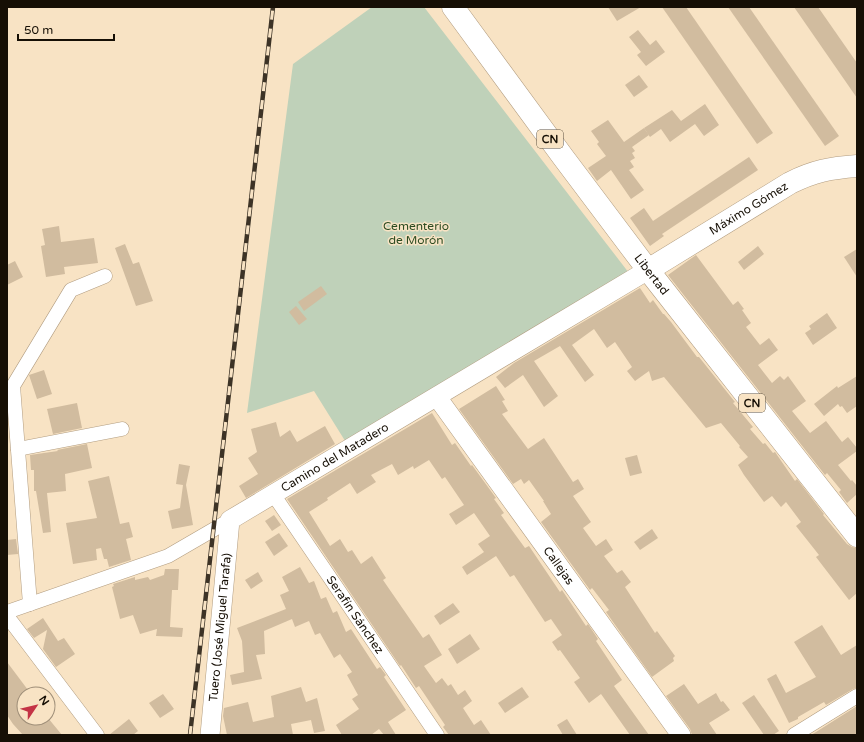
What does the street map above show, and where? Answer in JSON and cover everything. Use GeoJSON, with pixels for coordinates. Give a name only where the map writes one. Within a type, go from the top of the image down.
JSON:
{"type":"FeatureCollection","features":[{"type":"Feature","properties":{"kind":"main road","name":"Libertad"},"geometry":{"type":"LineString","coordinates":[[453,7],[648,270],[857,536]]}},
{"type":"Feature","properties":{"kind":"main road","name":"Máximo Gómez"},"geometry":{"type":"LineString","coordinates":[[648,270],[795,181],[821,170],[857,166]]}},
{"type":"Feature","properties":{"kind":"main road","name":"Camino del Matadero"},"geometry":{"type":"LineString","coordinates":[[230,520],[648,270]]}},
{"type":"Feature","properties":{"kind":"main road","name":"Callejas"},"geometry":{"type":"LineString","coordinates":[[437,397],[681,735]]}},
{"type":"Feature","properties":{"kind":"main road","name":"Tuero (José Miguel Tarafa)"},"geometry":{"type":"LineString","coordinates":[[210,735],[230,520]]}},
{"type":"Feature","properties":{"kind":"street"},"geometry":{"type":"LineString","coordinates":[[30,604],[13,386],[71,290],[105,276]]}},
{"type":"Feature","properties":{"kind":"street"},"geometry":{"type":"LineString","coordinates":[[18,449],[122,429]]}},
{"type":"Feature","properties":{"kind":"street","name":"Serafín Sánchez"},"geometry":{"type":"LineString","coordinates":[[273,494],[437,735]]}},
{"type":"Feature","properties":{"kind":"street","name":"Camino del Matadero"},"geometry":{"type":"LineString","coordinates":[[7,612],[168,556],[230,520]]}},
{"type":"Feature","properties":{"kind":"street"},"geometry":{"type":"LineString","coordinates":[[7,616],[97,735]]}},
{"type":"Feature","properties":{"kind":"street"},"geometry":{"type":"LineString","coordinates":[[794,735],[857,696]]}},
{"type":"Feature","properties":{"kind":"green space","name":"Cementerio de Morón"},"geometry":{"type":"Polygon","coordinates":[[[372,7],[424,7],[629,273],[347,444],[314,391],[247,413],[293,64],[372,7]]]}},
{"type":"Feature","properties":{"kind":"building"},"geometry":{"type":"Polygon","coordinates":[[[608,7],[641,7],[617,21],[608,7]]]}},
{"type":"Feature","properties":{"kind":"building"},"geometry":{"type":"Polygon","coordinates":[[[662,7],[686,7],[773,133],[757,144],[662,7]]]}},
{"type":"Feature","properties":{"kind":"building"},"geometry":{"type":"Polygon","coordinates":[[[728,7],[749,7],[839,136],[825,146],[728,7]]]}},
{"type":"Feature","properties":{"kind":"building"},"geometry":{"type":"Polygon","coordinates":[[[794,7],[818,7],[857,63],[857,98],[794,7]]]}},
{"type":"Feature","properties":{"kind":"building"},"geometry":{"type":"Polygon","coordinates":[[[638,30],[650,45],[656,40],[665,52],[646,66],[637,55],[641,52],[629,37],[638,30]]]}},
{"type":"Feature","properties":{"kind":"building"},"geometry":{"type":"Polygon","coordinates":[[[639,75],[648,87],[634,97],[625,85],[639,75]]]}},
{"type":"Feature","properties":{"kind":"building"},"geometry":{"type":"Polygon","coordinates":[[[705,104],[719,125],[704,136],[695,124],[670,142],[661,129],[650,137],[644,128],[672,110],[681,121],[705,104]]]}},
{"type":"Feature","properties":{"kind":"building"},"geometry":{"type":"Polygon","coordinates":[[[608,120],[624,142],[644,128],[649,135],[632,147],[635,151],[632,153],[635,158],[630,161],[634,167],[629,170],[644,190],[631,199],[611,170],[597,181],[588,168],[606,156],[597,144],[599,142],[591,131],[608,120]]]}},
{"type":"Feature","properties":{"kind":"building"},"geometry":{"type":"Polygon","coordinates":[[[749,157],[758,170],[662,234],[664,236],[650,246],[630,218],[644,208],[653,221],[749,157]]]}},
{"type":"Feature","properties":{"kind":"building"},"geometry":{"type":"Polygon","coordinates":[[[59,226],[61,242],[94,238],[98,263],[64,267],[65,274],[46,277],[41,246],[45,245],[42,229],[59,226]]]}},
{"type":"Feature","properties":{"kind":"building"},"geometry":{"type":"Polygon","coordinates":[[[125,244],[133,264],[139,262],[153,301],[136,306],[115,248],[125,244]]]}},
{"type":"Feature","properties":{"kind":"building"},"geometry":{"type":"Polygon","coordinates":[[[758,246],[764,254],[744,270],[738,262],[758,246]]]}},
{"type":"Feature","properties":{"kind":"building"},"geometry":{"type":"Polygon","coordinates":[[[857,249],[857,277],[844,257],[857,249]]]}},
{"type":"Feature","properties":{"kind":"building"},"geometry":{"type":"Polygon","coordinates":[[[696,255],[733,305],[738,301],[744,309],[742,310],[751,323],[746,327],[760,345],[769,338],[778,350],[758,365],[772,383],[780,376],[784,380],[788,376],[806,401],[792,411],[810,433],[826,421],[842,442],[848,437],[857,448],[857,451],[838,465],[857,486],[857,494],[847,503],[839,492],[841,490],[827,473],[825,475],[668,275],[696,255]]]}},
{"type":"Feature","properties":{"kind":"building"},"geometry":{"type":"Polygon","coordinates":[[[15,261],[23,277],[7,285],[7,265],[15,261]]]}},
{"type":"Feature","properties":{"kind":"building"},"geometry":{"type":"Polygon","coordinates":[[[321,286],[327,294],[304,311],[298,302],[321,286]]]}},
{"type":"Feature","properties":{"kind":"building"},"geometry":{"type":"Polygon","coordinates":[[[640,288],[650,303],[653,300],[697,357],[699,357],[735,402],[733,403],[753,427],[750,429],[763,444],[765,443],[773,453],[775,452],[795,481],[797,479],[824,514],[823,515],[847,544],[857,548],[857,593],[849,600],[816,557],[819,555],[796,526],[801,522],[786,502],[781,507],[772,496],[764,502],[744,475],[738,465],[748,457],[721,423],[706,428],[664,377],[652,381],[649,371],[635,381],[627,371],[632,367],[615,342],[607,348],[594,329],[572,345],[594,375],[585,382],[560,346],[534,361],[558,396],[544,407],[523,375],[505,388],[496,377],[514,363],[640,288]]]}},
{"type":"Feature","properties":{"kind":"building"},"geometry":{"type":"Polygon","coordinates":[[[296,306],[307,319],[299,325],[289,312],[296,306]]]}},
{"type":"Feature","properties":{"kind":"building"},"geometry":{"type":"Polygon","coordinates":[[[827,313],[837,328],[813,345],[805,333],[811,329],[809,326],[827,313]]]}},
{"type":"Feature","properties":{"kind":"building"},"geometry":{"type":"Polygon","coordinates":[[[44,370],[52,394],[37,399],[29,375],[44,370]]]}},
{"type":"Feature","properties":{"kind":"building"},"geometry":{"type":"Polygon","coordinates":[[[857,376],[857,406],[847,413],[842,406],[840,407],[838,404],[824,416],[814,404],[837,386],[838,388],[857,376]]]}},
{"type":"Feature","properties":{"kind":"building"},"geometry":{"type":"Polygon","coordinates":[[[496,386],[505,400],[502,401],[508,411],[502,414],[528,449],[544,438],[573,482],[578,479],[584,489],[573,496],[591,522],[583,528],[596,546],[606,539],[613,550],[604,556],[617,573],[622,570],[631,582],[625,587],[655,633],[657,631],[675,656],[673,658],[674,661],[652,677],[606,612],[609,610],[592,588],[590,590],[541,522],[551,514],[529,480],[524,484],[521,479],[513,484],[459,409],[496,386]]]}},
{"type":"Feature","properties":{"kind":"building"},"geometry":{"type":"Polygon","coordinates":[[[77,403],[82,428],[53,434],[47,409],[77,403]]]}},
{"type":"Feature","properties":{"kind":"building"},"geometry":{"type":"Polygon","coordinates":[[[432,413],[452,445],[455,443],[496,498],[494,499],[504,513],[501,515],[525,548],[529,546],[560,592],[562,590],[586,626],[588,624],[598,639],[596,641],[622,680],[614,686],[649,735],[630,735],[601,694],[589,703],[574,682],[580,678],[560,650],[558,651],[552,642],[562,635],[551,619],[545,622],[514,575],[510,577],[496,556],[467,575],[462,567],[484,552],[478,544],[490,536],[474,513],[456,525],[449,514],[464,505],[445,477],[442,479],[429,460],[414,469],[413,466],[398,475],[392,464],[371,475],[376,482],[357,494],[350,483],[309,512],[330,546],[340,539],[348,552],[352,550],[361,564],[372,556],[386,578],[383,580],[423,638],[429,634],[442,655],[424,666],[436,683],[442,678],[448,686],[451,684],[458,695],[465,690],[472,701],[463,708],[474,725],[481,720],[491,735],[449,735],[443,727],[445,725],[419,686],[416,688],[401,665],[400,666],[287,499],[432,413]]]}},
{"type":"Feature","properties":{"kind":"building"},"geometry":{"type":"Polygon","coordinates":[[[276,422],[280,437],[290,430],[297,442],[325,426],[335,444],[246,498],[239,486],[258,474],[248,458],[257,452],[251,429],[276,422]]]}},
{"type":"Feature","properties":{"kind":"building"},"geometry":{"type":"Polygon","coordinates":[[[87,444],[92,468],[65,474],[66,491],[47,493],[51,532],[43,533],[36,491],[34,491],[34,470],[31,470],[30,455],[58,451],[57,450],[87,444]]]}},
{"type":"Feature","properties":{"kind":"building"},"geometry":{"type":"Polygon","coordinates":[[[637,455],[642,473],[630,476],[625,458],[637,455]]]}},
{"type":"Feature","properties":{"kind":"building"},"geometry":{"type":"Polygon","coordinates":[[[179,464],[190,466],[186,485],[193,525],[172,529],[168,511],[180,508],[183,485],[176,484],[179,464]]]}},
{"type":"Feature","properties":{"kind":"building"},"geometry":{"type":"Polygon","coordinates":[[[109,476],[120,524],[129,522],[133,537],[126,539],[131,560],[109,567],[107,559],[104,559],[101,548],[96,549],[97,560],[73,564],[66,523],[97,518],[88,481],[109,476]]]}},
{"type":"Feature","properties":{"kind":"building"},"geometry":{"type":"Polygon","coordinates":[[[274,515],[281,525],[272,531],[265,521],[274,515]]]}},
{"type":"Feature","properties":{"kind":"building"},"geometry":{"type":"Polygon","coordinates":[[[652,529],[658,538],[640,550],[634,542],[652,529]]]}},
{"type":"Feature","properties":{"kind":"building"},"geometry":{"type":"Polygon","coordinates":[[[279,533],[288,546],[274,556],[265,542],[279,533]]]}},
{"type":"Feature","properties":{"kind":"building"},"geometry":{"type":"Polygon","coordinates":[[[16,539],[18,554],[7,555],[7,540],[16,539]]]}},
{"type":"Feature","properties":{"kind":"building"},"geometry":{"type":"Polygon","coordinates":[[[300,567],[309,583],[314,581],[321,599],[326,597],[333,613],[337,611],[346,632],[351,629],[377,669],[380,667],[386,675],[384,677],[406,710],[388,722],[396,735],[384,735],[379,729],[371,735],[342,735],[336,725],[359,709],[352,699],[358,695],[347,675],[352,672],[340,654],[334,658],[320,633],[315,635],[309,621],[295,627],[292,619],[264,631],[265,654],[256,655],[262,679],[232,685],[230,675],[244,672],[242,641],[237,628],[286,609],[280,595],[289,591],[282,577],[300,567]]]}},
{"type":"Feature","properties":{"kind":"building"},"geometry":{"type":"Polygon","coordinates":[[[165,569],[179,569],[178,590],[172,590],[170,627],[183,628],[182,637],[156,636],[157,629],[140,634],[133,615],[120,619],[112,587],[114,586],[113,584],[135,577],[135,580],[148,577],[150,580],[164,575],[165,569]]]}},
{"type":"Feature","properties":{"kind":"building"},"geometry":{"type":"Polygon","coordinates":[[[258,572],[263,581],[251,589],[245,580],[258,572]]]}},
{"type":"Feature","properties":{"kind":"building"},"geometry":{"type":"Polygon","coordinates":[[[453,603],[460,612],[440,625],[434,616],[453,603]]]}},
{"type":"Feature","properties":{"kind":"building"},"geometry":{"type":"Polygon","coordinates":[[[43,618],[58,641],[64,638],[75,654],[56,667],[43,649],[47,630],[34,638],[27,629],[43,618]]]}},
{"type":"Feature","properties":{"kind":"building"},"geometry":{"type":"Polygon","coordinates":[[[822,625],[841,655],[857,645],[857,688],[826,705],[824,702],[798,717],[798,719],[789,723],[767,679],[776,674],[786,693],[816,677],[794,642],[822,625]]]}},
{"type":"Feature","properties":{"kind":"building"},"geometry":{"type":"Polygon","coordinates":[[[470,634],[480,649],[457,664],[448,649],[470,634]]]}},
{"type":"Feature","properties":{"kind":"building"},"geometry":{"type":"Polygon","coordinates":[[[7,662],[25,686],[16,686],[16,726],[55,726],[62,735],[23,735],[7,715],[7,662]]]}},
{"type":"Feature","properties":{"kind":"building"},"geometry":{"type":"Polygon","coordinates":[[[684,684],[698,704],[716,693],[721,702],[723,701],[730,710],[709,723],[717,735],[692,735],[690,729],[666,696],[684,684]]]}},
{"type":"Feature","properties":{"kind":"building"},"geometry":{"type":"Polygon","coordinates":[[[301,687],[306,702],[317,698],[325,731],[314,733],[311,720],[291,724],[293,735],[227,735],[223,716],[224,708],[248,702],[253,722],[274,717],[271,696],[301,687]]]}},
{"type":"Feature","properties":{"kind":"building"},"geometry":{"type":"Polygon","coordinates":[[[522,687],[529,697],[505,713],[498,703],[522,687]]]}},
{"type":"Feature","properties":{"kind":"building"},"geometry":{"type":"Polygon","coordinates":[[[163,694],[174,709],[160,718],[149,703],[163,694]]]}},
{"type":"Feature","properties":{"kind":"building"},"geometry":{"type":"Polygon","coordinates":[[[754,695],[779,731],[773,735],[764,735],[742,703],[754,695]]]}},
{"type":"Feature","properties":{"kind":"building"},"geometry":{"type":"Polygon","coordinates":[[[857,706],[857,735],[811,735],[816,732],[857,706]]]}},
{"type":"Feature","properties":{"kind":"building"},"geometry":{"type":"Polygon","coordinates":[[[129,719],[138,731],[133,735],[109,735],[129,719]]]}},
{"type":"Feature","properties":{"kind":"building"},"geometry":{"type":"Polygon","coordinates":[[[567,719],[577,735],[563,735],[557,725],[567,719]]]}},
{"type":"Feature","properties":{"kind":"railway"},"geometry":{"type":"LineString","coordinates":[[190,735],[273,7]]}}]}
